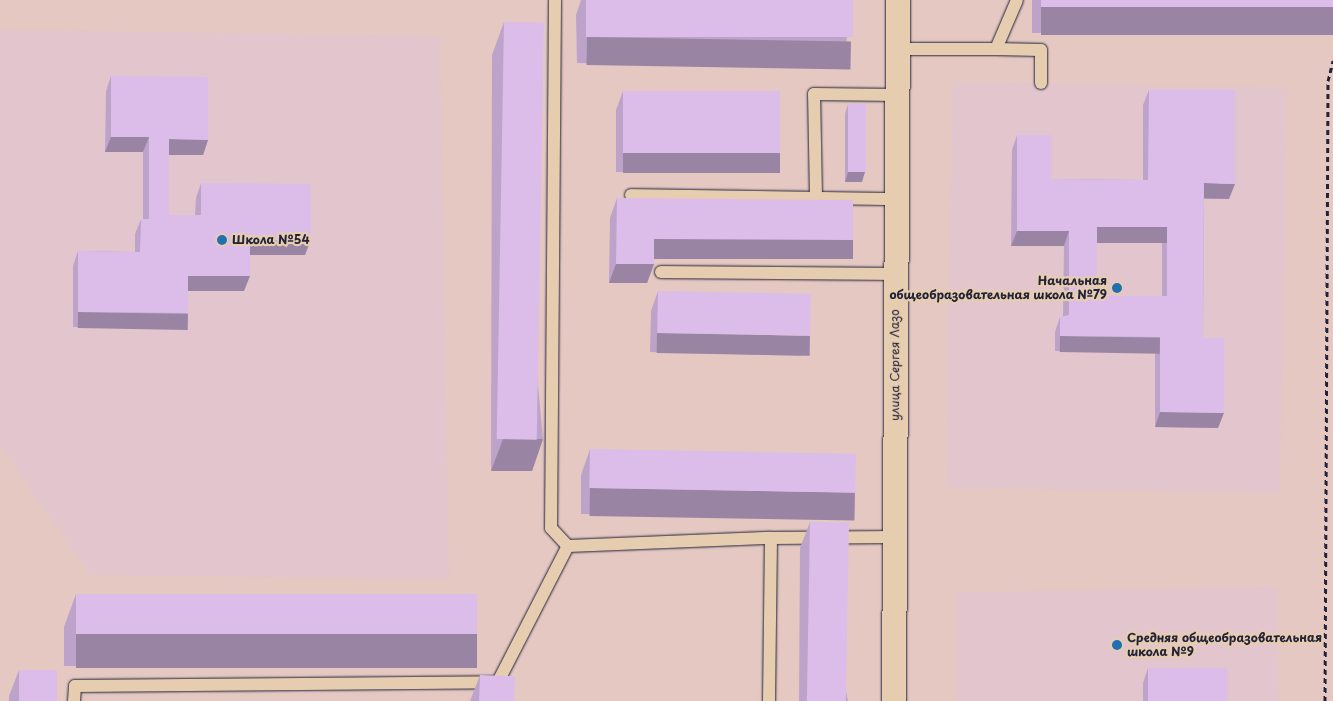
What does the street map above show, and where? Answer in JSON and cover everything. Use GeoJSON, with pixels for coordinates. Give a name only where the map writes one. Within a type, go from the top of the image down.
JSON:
{"type":"FeatureCollection","features":[{"type":"Feature","properties":{"kind":"street","name":"улица Сергея Лазо"},"geometry":{"type":"LineString","coordinates":[[894,701],[898,0]]}},
{"type":"Feature","properties":{"kind":"lane"},"geometry":{"type":"LineString","coordinates":[[556,0],[551,528],[568,546],[770,538],[895,537]]}},
{"type":"Feature","properties":{"kind":"lane"},"geometry":{"type":"LineString","coordinates":[[996,49],[1017,0]]}},
{"type":"Feature","properties":{"kind":"lane"},"geometry":{"type":"LineString","coordinates":[[897,49],[1041,50],[1041,82]]}},
{"type":"Feature","properties":{"kind":"lane"},"geometry":{"type":"LineString","coordinates":[[816,196],[814,94],[897,95]]}},
{"type":"Feature","properties":{"kind":"lane"},"geometry":{"type":"LineString","coordinates":[[631,195],[816,196],[896,199]]}},
{"type":"Feature","properties":{"kind":"lane"},"geometry":{"type":"LineString","coordinates":[[661,272],[895,274]]}},
{"type":"Feature","properties":{"kind":"lane"},"geometry":{"type":"LineString","coordinates":[[769,701],[770,538]]}},
{"type":"Feature","properties":{"kind":"lane"},"geometry":{"type":"LineString","coordinates":[[74,701],[75,686],[498,682],[568,546]]}},
{"type":"Feature","properties":{"kind":"path"},"geometry":{"type":"LineString","coordinates":[[1325,701],[1328,81],[1333,61]]}},
{"type":"Feature","properties":{"kind":"shaded area","name":"Школа №54"},"geometry":{"type":"Polygon","coordinates":[[[0,30],[440,36],[449,579],[90,575],[0,445],[0,30]]]}},
{"type":"Feature","properties":{"kind":"shaded area","name":"Начальная общеобразовательная школа №79"},"geometry":{"type":"Polygon","coordinates":[[[953,82],[1287,88],[1280,493],[946,487],[953,82]]]}},
{"type":"Feature","properties":{"kind":"shaded area","name":"Средняя общеобразовательная школа №9"},"geometry":{"type":"Polygon","coordinates":[[[1277,587],[1279,701],[958,701],[956,593],[1277,587]]]}},
{"type":"Feature","properties":{"kind":"building"},"geometry":{"type":"Polygon","coordinates":[[[586,0],[853,0],[853,37],[586,37],[586,0]]]}},
{"type":"Feature","properties":{"kind":"building"},"geometry":{"type":"Polygon","coordinates":[[[1041,0],[1333,0],[1333,7],[1041,7],[1041,0]]]}},
{"type":"Feature","properties":{"kind":"building"},"geometry":{"type":"Polygon","coordinates":[[[504,22],[544,23],[537,440],[497,439],[504,22]]]}},
{"type":"Feature","properties":{"kind":"building"},"geometry":{"type":"Polygon","coordinates":[[[111,76],[208,77],[208,140],[169,139],[169,215],[201,215],[201,183],[310,184],[311,240],[250,240],[250,276],[188,276],[188,313],[78,312],[78,251],[140,252],[141,219],[149,219],[149,137],[111,137],[111,76]]]}},
{"type":"Feature","properties":{"kind":"building"},"geometry":{"type":"Polygon","coordinates":[[[1149,90],[1235,90],[1235,184],[1204,183],[1203,338],[1224,338],[1224,413],[1160,412],[1160,337],[1060,336],[1060,317],[1069,315],[1069,231],[1017,231],[1017,135],[1051,135],[1051,179],[1148,180],[1149,90]],[[1097,227],[1097,296],[1167,296],[1167,227],[1097,227]]]}},
{"type":"Feature","properties":{"kind":"building"},"geometry":{"type":"Polygon","coordinates":[[[623,91],[780,91],[780,153],[623,153],[623,91]]]}},
{"type":"Feature","properties":{"kind":"building"},"geometry":{"type":"Polygon","coordinates":[[[848,104],[866,104],[866,172],[848,172],[848,104]]]}},
{"type":"Feature","properties":{"kind":"building"},"geometry":{"type":"Polygon","coordinates":[[[617,198],[853,200],[853,240],[654,239],[654,264],[616,264],[617,198]]]}},
{"type":"Feature","properties":{"kind":"building"},"geometry":{"type":"Polygon","coordinates":[[[658,291],[811,294],[810,336],[657,333],[658,291]]]}},
{"type":"Feature","properties":{"kind":"building"},"geometry":{"type":"Polygon","coordinates":[[[590,449],[856,454],[855,493],[589,488],[590,449]]]}},
{"type":"Feature","properties":{"kind":"building"},"geometry":{"type":"Polygon","coordinates":[[[810,522],[849,523],[846,701],[807,701],[810,522]]]}},
{"type":"Feature","properties":{"kind":"building"},"geometry":{"type":"Polygon","coordinates":[[[76,594],[477,594],[477,634],[76,634],[76,594]]]}},
{"type":"Feature","properties":{"kind":"building"},"geometry":{"type":"Polygon","coordinates":[[[1148,668],[1227,668],[1227,701],[1148,701],[1148,668]]]}},
{"type":"Feature","properties":{"kind":"building"},"geometry":{"type":"Polygon","coordinates":[[[19,670],[57,670],[57,701],[19,701],[19,670]]]}},
{"type":"Feature","properties":{"kind":"building"},"geometry":{"type":"Polygon","coordinates":[[[480,675],[515,676],[514,701],[479,701],[480,675]]]}},
{"type":"Feature","properties":{"kind":"place","name":"Школа №54"},"geometry":{"type":"Point","coordinates":[222,240]}},
{"type":"Feature","properties":{"kind":"place","name":"Начальная общеобразовательная школа №79"},"geometry":{"type":"Point","coordinates":[1117,288]}},
{"type":"Feature","properties":{"kind":"place","name":"Средняя общеобразовательная школа №9"},"geometry":{"type":"Point","coordinates":[1117,645]}}]}
